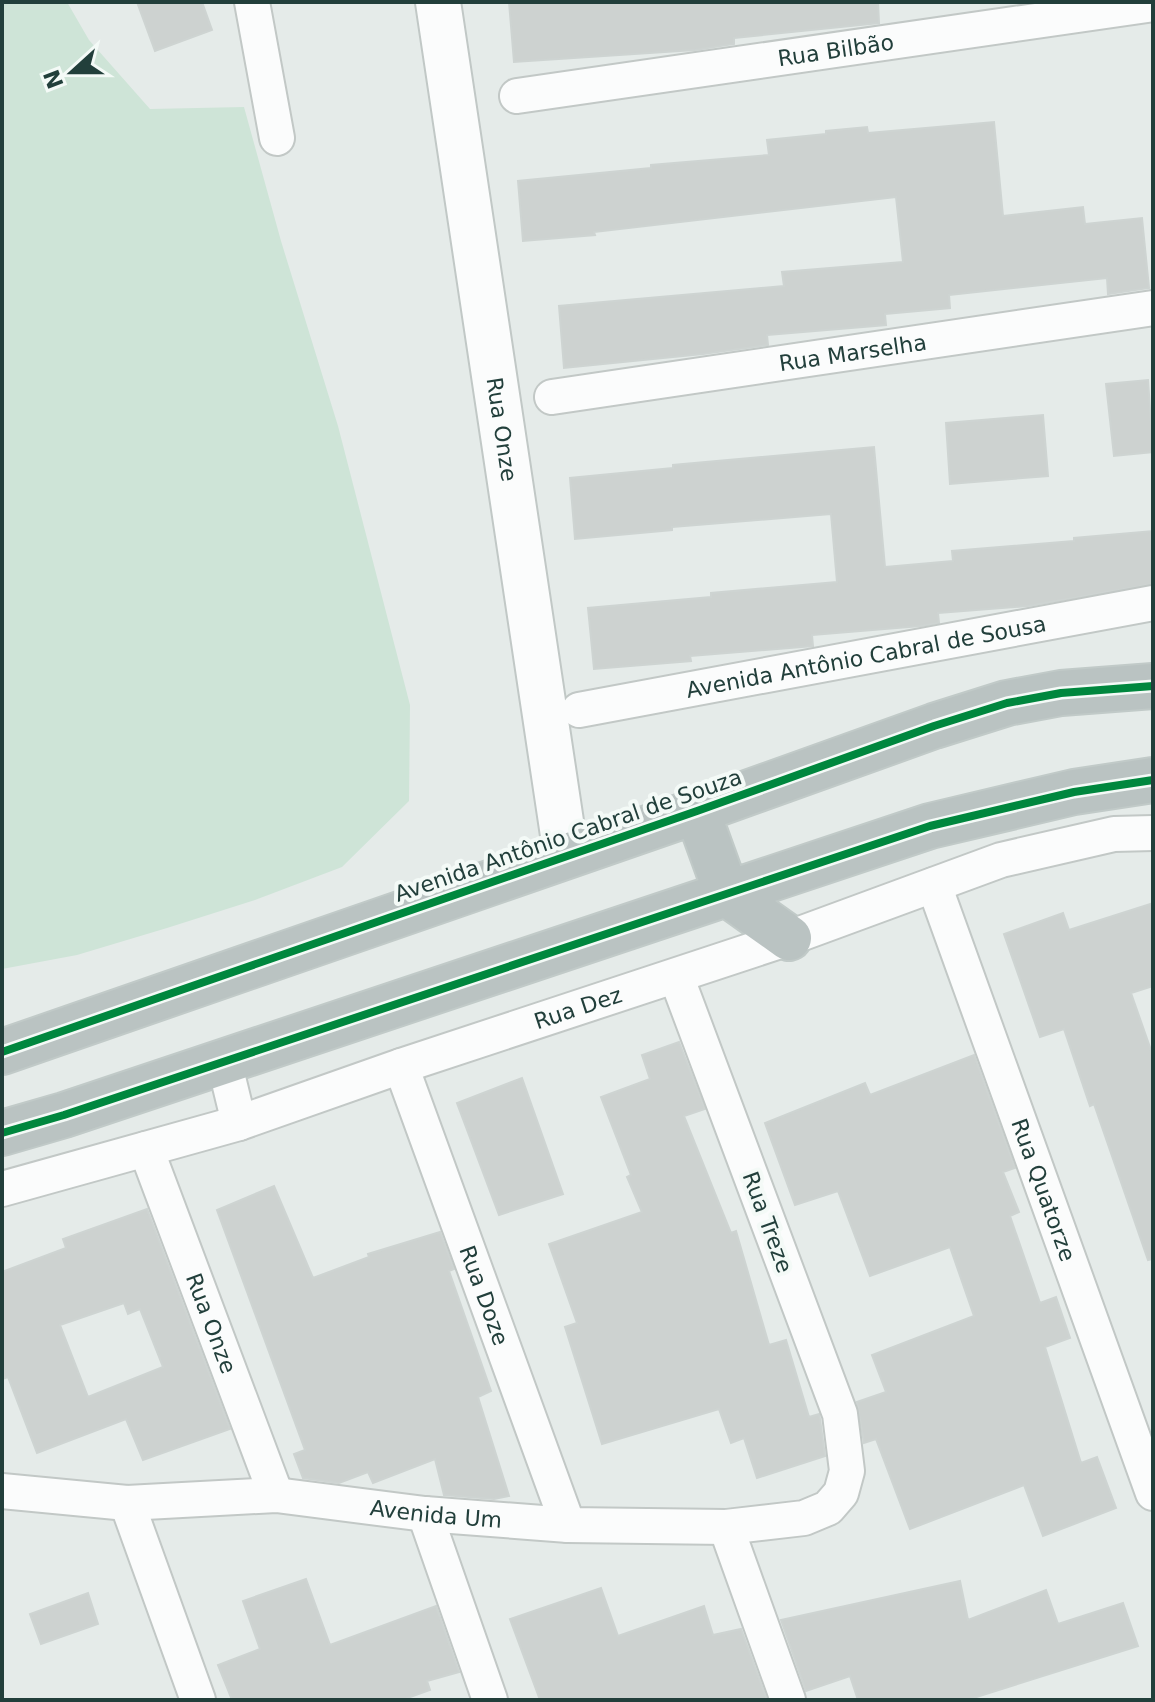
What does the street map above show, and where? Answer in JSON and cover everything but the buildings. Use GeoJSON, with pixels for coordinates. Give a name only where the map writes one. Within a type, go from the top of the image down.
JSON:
{"type":"FeatureCollection","features":[{"type":"Feature","properties":{"kind":"highway","name":"Avenida Antônio Cabral de Souza"},"geometry":{"type":"LineString","coordinates":[[2,1052],[934,726],[1007,703],[1061,693],[1153,686]]}},
{"type":"Feature","properties":{"kind":"highway"},"geometry":{"type":"LineString","coordinates":[[2,1133],[930,826],[1074,792],[1153,780]]}},
{"type":"Feature","properties":{"kind":"highway"},"geometry":{"type":"LineString","coordinates":[[697,811],[727,894],[789,938]]}},
{"type":"Feature","properties":{"kind":"highway"},"geometry":{"type":"LineString","coordinates":[[2,1042],[48,1038]]}},
{"type":"Feature","properties":{"kind":"street"},"geometry":{"type":"LineString","coordinates":[[252,2],[277,138]]}},
{"type":"Feature","properties":{"kind":"street","name":"Rua Onze"},"geometry":{"type":"LineString","coordinates":[[438,2],[566,855]]}},
{"type":"Feature","properties":{"kind":"street","name":"Rua Bilbão"},"geometry":{"type":"LineString","coordinates":[[517,96],[1153,4]]}},
{"type":"Feature","properties":{"kind":"street","name":"Rua Marselha"},"geometry":{"type":"LineString","coordinates":[[552,397],[1153,308]]}},
{"type":"Feature","properties":{"kind":"street","name":"Avenida Antônio Cabral de Sousa"},"geometry":{"type":"LineString","coordinates":[[579,710],[1153,603]]}},
{"type":"Feature","properties":{"kind":"street","name":"Rua Dez"},"geometry":{"type":"LineString","coordinates":[[2,1189],[239,1123],[789,938],[1001,860],[1114,834],[1153,833]]}},
{"type":"Feature","properties":{"kind":"street","name":"Rua Quatorze"},"geometry":{"type":"LineString","coordinates":[[934,885],[1153,1493]]}},
{"type":"Feature","properties":{"kind":"street","name":"Rua Treze"},"geometry":{"type":"LineString","coordinates":[[676,976],[840,1414],[847,1471]]}},
{"type":"Feature","properties":{"kind":"street"},"geometry":{"type":"LineString","coordinates":[[224,1061],[239,1123]]}},
{"type":"Feature","properties":{"kind":"street","name":"Rua Doze"},"geometry":{"type":"LineString","coordinates":[[401,1066],[568,1525]]}},
{"type":"Feature","properties":{"kind":"street","name":"Rua Onze"},"geometry":{"type":"LineString","coordinates":[[146,1149],[276,1495]]}},
{"type":"Feature","properties":{"kind":"street","name":"Avenida Um"},"geometry":{"type":"LineString","coordinates":[[2,1491],[127,1503],[276,1495],[425,1514],[568,1525],[726,1527],[804,1518],[828,1508],[841,1493],[847,1471]]}},
{"type":"Feature","properties":{"kind":"street"},"geometry":{"type":"LineString","coordinates":[[127,1503],[198,1700]]}},
{"type":"Feature","properties":{"kind":"street"},"geometry":{"type":"LineString","coordinates":[[425,1514],[490,1700]]}},
{"type":"Feature","properties":{"kind":"street"},"geometry":{"type":"LineString","coordinates":[[726,1527],[788,1700]]}},
{"type":"Feature","properties":{"kind":"green space"},"geometry":{"type":"Polygon","coordinates":[[[2,2],[67,2],[89,40],[150,109],[244,107],[338,426],[410,705],[409,801],[342,867],[255,900],[77,955],[2,969],[2,2]]]}},
{"type":"Feature","properties":{"kind":"cycle path"},"geometry":{"type":"LineString","coordinates":[[2,1052],[934,726],[1007,703],[1061,693],[1153,686]]}},
{"type":"Feature","properties":{"kind":"cycle path"},"geometry":{"type":"LineString","coordinates":[[2,1133],[930,826],[1074,792],[1153,780]]}}]}
